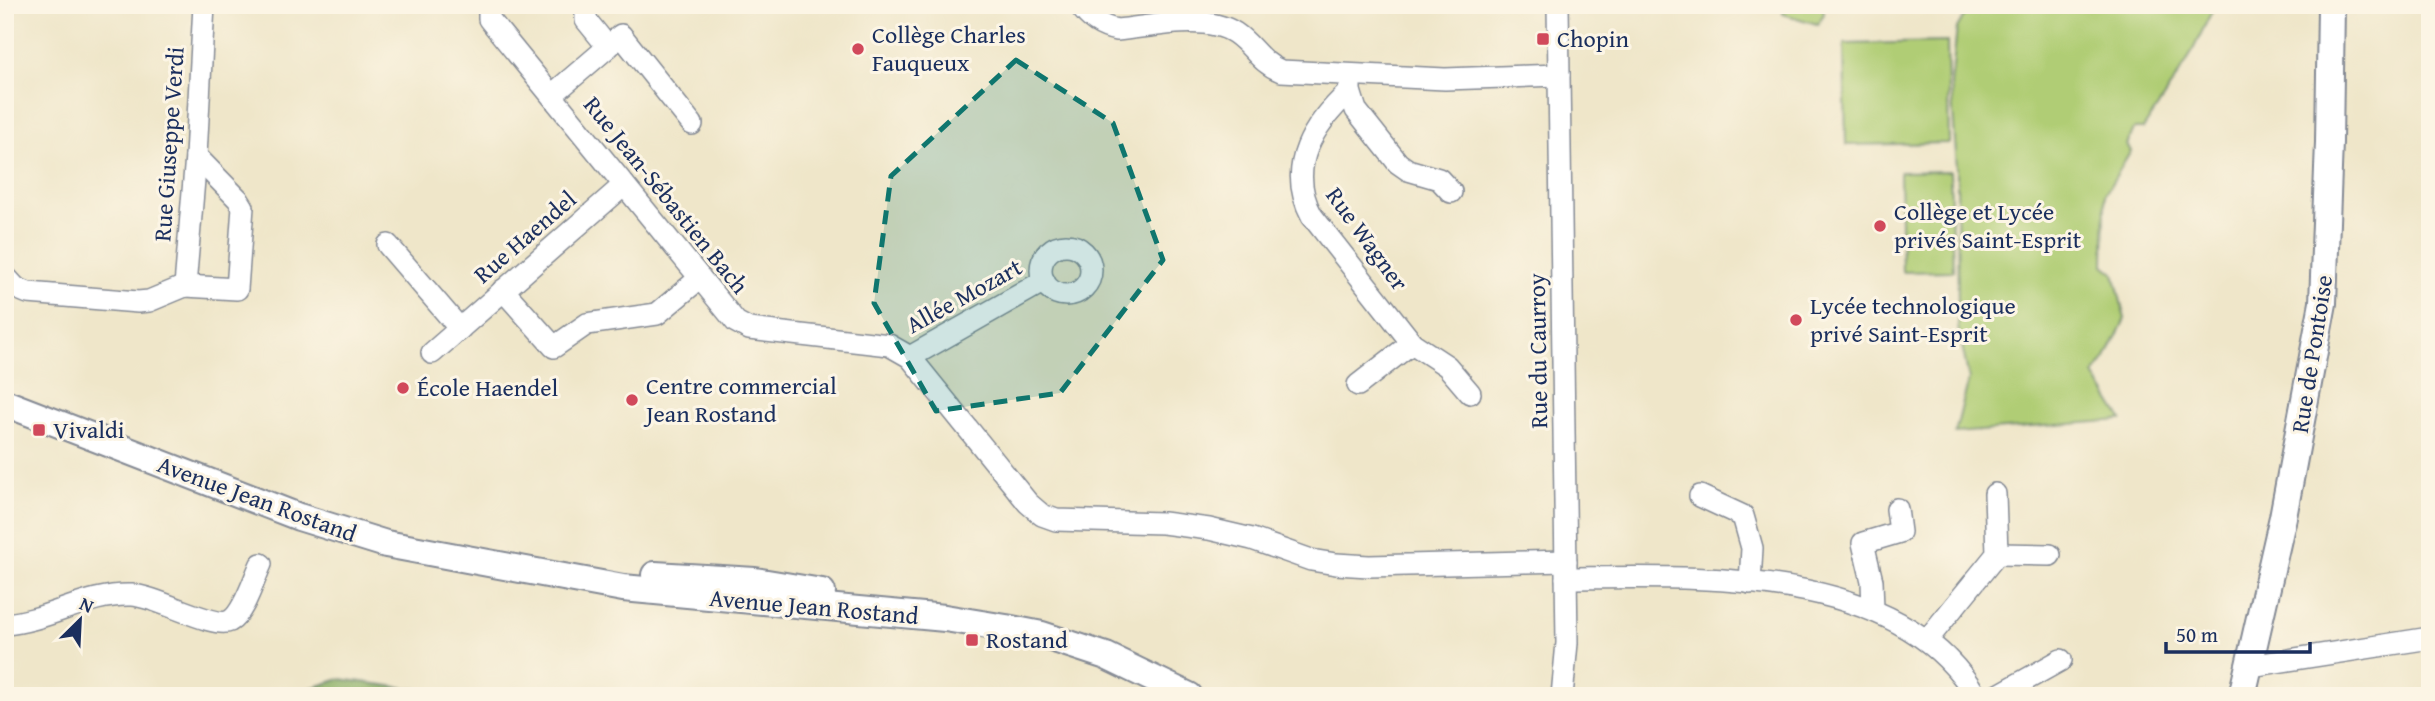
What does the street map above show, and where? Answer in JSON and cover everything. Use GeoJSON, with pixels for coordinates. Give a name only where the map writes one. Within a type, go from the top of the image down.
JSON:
{"type":"FeatureCollection","features":[{"type":"Feature","properties":{"kind":"street","name":"Rue Giuseppe Verdi"},"geometry":{"type":"LineString","coordinates":[[185,286],[196,156],[204,5]]}},
{"type":"Feature","properties":{"kind":"street","name":"Rue Jean-Sébastien Bach"},"geometry":{"type":"LineString","coordinates":[[489,5],[489,19],[730,316],[749,329],[889,345],[910,357],[1028,503],[1049,519],[1073,522],[1163,523],[1209,529],[1259,541],[1311,560],[1350,566],[1566,569],[1705,578],[1806,592],[1873,610],[1899,622],[1927,640],[1956,668],[1976,696]]}},
{"type":"Feature","properties":{"kind":"street"},"geometry":{"type":"LineString","coordinates":[[586,5],[586,20],[608,47]]}},
{"type":"Feature","properties":{"kind":"street"},"geometry":{"type":"LineString","coordinates":[[1080,5],[1093,21],[1117,30],[1198,22],[1217,25],[1241,38],[1263,62],[1281,71],[1350,83],[1559,75]]}},
{"type":"Feature","properties":{"kind":"street","name":"Rue du Caurroy"},"geometry":{"type":"LineString","coordinates":[[1558,5],[1567,643],[1562,696]]}},
{"type":"Feature","properties":{"kind":"street","name":"Rue de Pontoise"},"geometry":{"type":"LineString","coordinates":[[2242,696],[2301,429],[2323,303],[2331,5]]}},
{"type":"Feature","properties":{"kind":"street"},"geometry":{"type":"LineString","coordinates":[[552,95],[621,35],[692,124]]}},
{"type":"Feature","properties":{"kind":"street"},"geometry":{"type":"LineString","coordinates":[[1350,83],[1352,100],[1363,120],[1398,163],[1408,170],[1439,179],[1451,192]]}},
{"type":"Feature","properties":{"kind":"street","name":"Rue Wagner"},"geometry":{"type":"LineString","coordinates":[[1350,83],[1322,118],[1312,136],[1301,178],[1304,198],[1312,216],[1412,343],[1447,366],[1470,393]]}},
{"type":"Feature","properties":{"kind":"street"},"geometry":{"type":"LineString","coordinates":[[5,276],[16,288],[28,293],[138,302],[149,301],[185,286],[237,289],[243,207],[196,156]]}},
{"type":"Feature","properties":{"kind":"street","name":"Rue Haendel"},"geometry":{"type":"LineString","coordinates":[[432,353],[624,185]]}},
{"type":"Feature","properties":{"kind":"street"},"geometry":{"type":"LineString","coordinates":[[388,245],[460,328]]}},
{"type":"Feature","properties":{"kind":"street"},"geometry":{"type":"LineString","coordinates":[[503,290],[554,347],[587,324],[657,314],[700,278]]}},
{"type":"Feature","properties":{"kind":"street","name":"Allée Mozart"},"geometry":{"type":"LineString","coordinates":[[910,357],[1044,281]]}},
{"type":"Feature","properties":{"kind":"street"},"geometry":{"type":"LineString","coordinates":[[1358,385],[1412,343]]}},
{"type":"Feature","properties":{"kind":"street","name":"Avenue Jean Rostand"},"geometry":{"type":"LineString","coordinates":[[5,404],[335,530],[408,549],[623,589],[945,618],[1006,628],[1066,642],[1128,665],[1189,696]]}},
{"type":"Feature","properties":{"kind":"street"},"geometry":{"type":"LineString","coordinates":[[1927,640],[1997,554],[1995,494]]}},
{"type":"Feature","properties":{"kind":"street"},"geometry":{"type":"LineString","coordinates":[[1700,496],[1743,516],[1752,548],[1750,583]]}},
{"type":"Feature","properties":{"kind":"street"},"geometry":{"type":"LineString","coordinates":[[1873,610],[1872,581],[1863,543],[1900,531],[1896,509]]}},
{"type":"Feature","properties":{"kind":"street"},"geometry":{"type":"LineString","coordinates":[[1997,554],[2050,555]]}},
{"type":"Feature","properties":{"kind":"street"},"geometry":{"type":"LineString","coordinates":[[5,624],[110,596],[134,595],[158,600],[209,621],[224,623],[236,616],[241,609],[261,564]]}},
{"type":"Feature","properties":{"kind":"street"},"geometry":{"type":"LineString","coordinates":[[2250,666],[2430,638]]}},
{"type":"Feature","properties":{"kind":"street"},"geometry":{"type":"LineString","coordinates":[[1997,696],[2061,660]]}},
{"type":"Feature","properties":{"kind":"highlighted area"},"geometry":{"type":"Polygon","coordinates":[[[1016,60],[1113,123],[1163,260],[1060,393],[936,411],[874,303],[891,176],[1016,60]]]}},
{"type":"Feature","properties":{"kind":"green space"},"geometry":{"type":"Polygon","coordinates":[[[1783,5],[1823,5],[1824,14],[1817,24],[1783,14],[1783,5]]]}},
{"type":"Feature","properties":{"kind":"green space"},"geometry":{"type":"Polygon","coordinates":[[[1965,5],[2215,5],[2187,62],[2143,129],[2134,129],[2127,145],[2131,151],[2105,194],[2104,265],[2114,273],[2125,319],[2106,358],[2094,375],[2122,420],[1955,433],[1969,379],[1958,327],[1957,168],[1951,85],[1957,28],[1965,14],[1965,5]]]}},
{"type":"Feature","properties":{"kind":"green space"},"geometry":{"type":"Polygon","coordinates":[[[1947,42],[1949,143],[1846,145],[1844,44],[1947,42]]]}},
{"type":"Feature","properties":{"kind":"green space"},"geometry":{"type":"Polygon","coordinates":[[[1950,171],[1953,271],[1902,272],[1900,172],[1950,171]]]}},
{"type":"Feature","properties":{"kind":"green space"},"geometry":{"type":"Polygon","coordinates":[[[340,679],[463,696],[286,696],[340,679]]]}},
{"type":"Feature","properties":{"kind":"place","name":"Chopin"},"geometry":{"type":"Point","coordinates":[1543,39]}},
{"type":"Feature","properties":{"kind":"place","name":"Collège Charles Fauqueux"},"geometry":{"type":"Point","coordinates":[858,49]}},
{"type":"Feature","properties":{"kind":"place","name":"Collège et Lycée privés Saint-Esprit"},"geometry":{"type":"Point","coordinates":[1880,226]}},
{"type":"Feature","properties":{"kind":"place","name":"Lycée technologique privé Saint-Esprit"},"geometry":{"type":"Point","coordinates":[1796,320]}},
{"type":"Feature","properties":{"kind":"place","name":"École Haendel"},"geometry":{"type":"Point","coordinates":[403,388]}},
{"type":"Feature","properties":{"kind":"place","name":"Centre commercial Jean Rostand"},"geometry":{"type":"Point","coordinates":[632,400]}},
{"type":"Feature","properties":{"kind":"place","name":"Vivaldi"},"geometry":{"type":"Point","coordinates":[39,430]}},
{"type":"Feature","properties":{"kind":"place","name":"Rostand"},"geometry":{"type":"Point","coordinates":[972,640]}}]}
